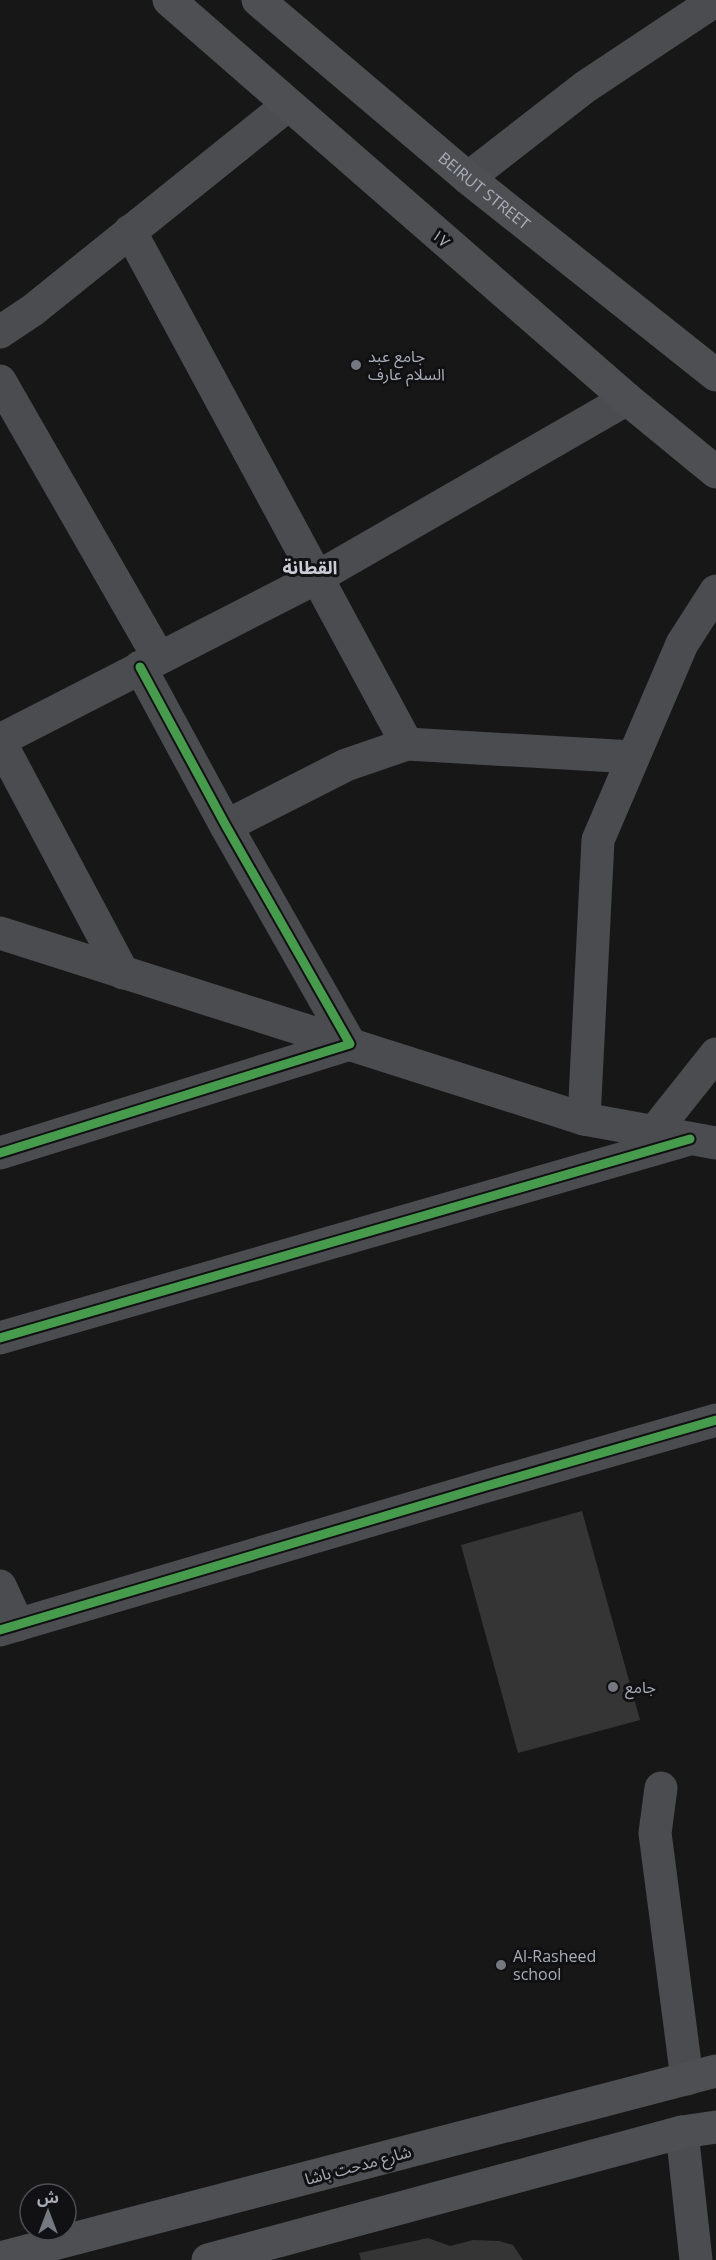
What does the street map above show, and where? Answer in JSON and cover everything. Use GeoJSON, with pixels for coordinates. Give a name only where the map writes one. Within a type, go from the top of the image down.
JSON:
{"type":"FeatureCollection","features":[{"type":"Feature","properties":{"kind":"main road","name":"١٧"},"geometry":{"type":"LineString","coordinates":[[169,0],[627,399],[716,472]]}},
{"type":"Feature","properties":{"kind":"main road","name":"BEIRUT STREET"},"geometry":{"type":"LineString","coordinates":[[258,0],[468,178],[712,363]]}},
{"type":"Feature","properties":{"kind":"main road","name":"شارع مدحت باشا"},"geometry":{"type":"LineString","coordinates":[[0,2258],[701,2075]]}},
{"type":"Feature","properties":{"kind":"main road"},"geometry":{"type":"LineString","coordinates":[[208,2260],[682,2132],[716,2127]]}},
{"type":"Feature","properties":{"kind":"street"},"geometry":{"type":"LineString","coordinates":[[468,178],[585,87],[716,0]]}},
{"type":"Feature","properties":{"kind":"street"},"geometry":{"type":"LineString","coordinates":[[0,332],[33,310],[288,105]]}},
{"type":"Feature","properties":{"kind":"street"},"geometry":{"type":"LineString","coordinates":[[130,231],[407,744]]}},
{"type":"Feature","properties":{"kind":"street"},"geometry":{"type":"LineString","coordinates":[[0,381],[150,662],[226,826],[350,1044]]}},
{"type":"Feature","properties":{"kind":"street"},"geometry":{"type":"LineString","coordinates":[[123,973],[0,741],[316,578],[627,399]]}},
{"type":"Feature","properties":{"kind":"street"},"geometry":{"type":"LineString","coordinates":[[585,1119],[598,840],[682,644],[716,591]]}},
{"type":"Feature","properties":{"kind":"street"},"geometry":{"type":"LineString","coordinates":[[226,826],[346,765],[407,744],[633,757]]}},
{"type":"Feature","properties":{"kind":"street"},"geometry":{"type":"LineString","coordinates":[[0,933],[585,1119],[703,1141]]}},
{"type":"Feature","properties":{"kind":"street"},"geometry":{"type":"LineString","coordinates":[[0,1153],[350,1044]]}},
{"type":"Feature","properties":{"kind":"street"},"geometry":{"type":"LineString","coordinates":[[654,1132],[716,1054]]}},
{"type":"Feature","properties":{"kind":"street"},"geometry":{"type":"LineString","coordinates":[[0,1338],[703,1141]]}},
{"type":"Feature","properties":{"kind":"street"},"geometry":{"type":"LineString","coordinates":[[0,1586],[9,1628],[471,1490],[716,1420]]}},
{"type":"Feature","properties":{"kind":"street"},"geometry":{"type":"LineString","coordinates":[[661,1788],[655,1833],[701,2075]]}},
{"type":"Feature","properties":{"kind":"street"},"geometry":{"type":"LineString","coordinates":[[682,2132],[696,2260]]}},
{"type":"Feature","properties":{"kind":"building"},"geometry":{"type":"Polygon","coordinates":[[[582,1511],[640,1720],[518,1753],[461,1545],[582,1511]]]}},
{"type":"Feature","properties":{"kind":"building"},"geometry":{"type":"Polygon","coordinates":[[[428,2238],[450,2246],[473,2240],[499,2241],[513,2245],[523,2260],[361,2260],[359,2253],[428,2238]]]}},
{"type":"Feature","properties":{"kind":"cycle path"},"geometry":{"type":"LineString","coordinates":[[0,1153],[350,1044],[226,826],[140,667]]}},
{"type":"Feature","properties":{"kind":"cycle path"},"geometry":{"type":"LineString","coordinates":[[0,1338],[690,1139]]}},
{"type":"Feature","properties":{"kind":"cycle path"},"geometry":{"type":"LineString","coordinates":[[0,1630],[716,1420]]}},
{"type":"Feature","properties":{"kind":"place","name":"جامع عبد السلام عارف"},"geometry":{"type":"Point","coordinates":[356,365]}},
{"type":"Feature","properties":{"kind":"place","name":"جامع"},"geometry":{"type":"Point","coordinates":[613,1687]}},
{"type":"Feature","properties":{"kind":"place","name":"Al-Rasheed school"},"geometry":{"type":"Point","coordinates":[501,1965]}},
{"type":"Feature","properties":{"kind":"district","name":"القطانة"},"geometry":{"type":"Point","coordinates":[310,568]}}]}
